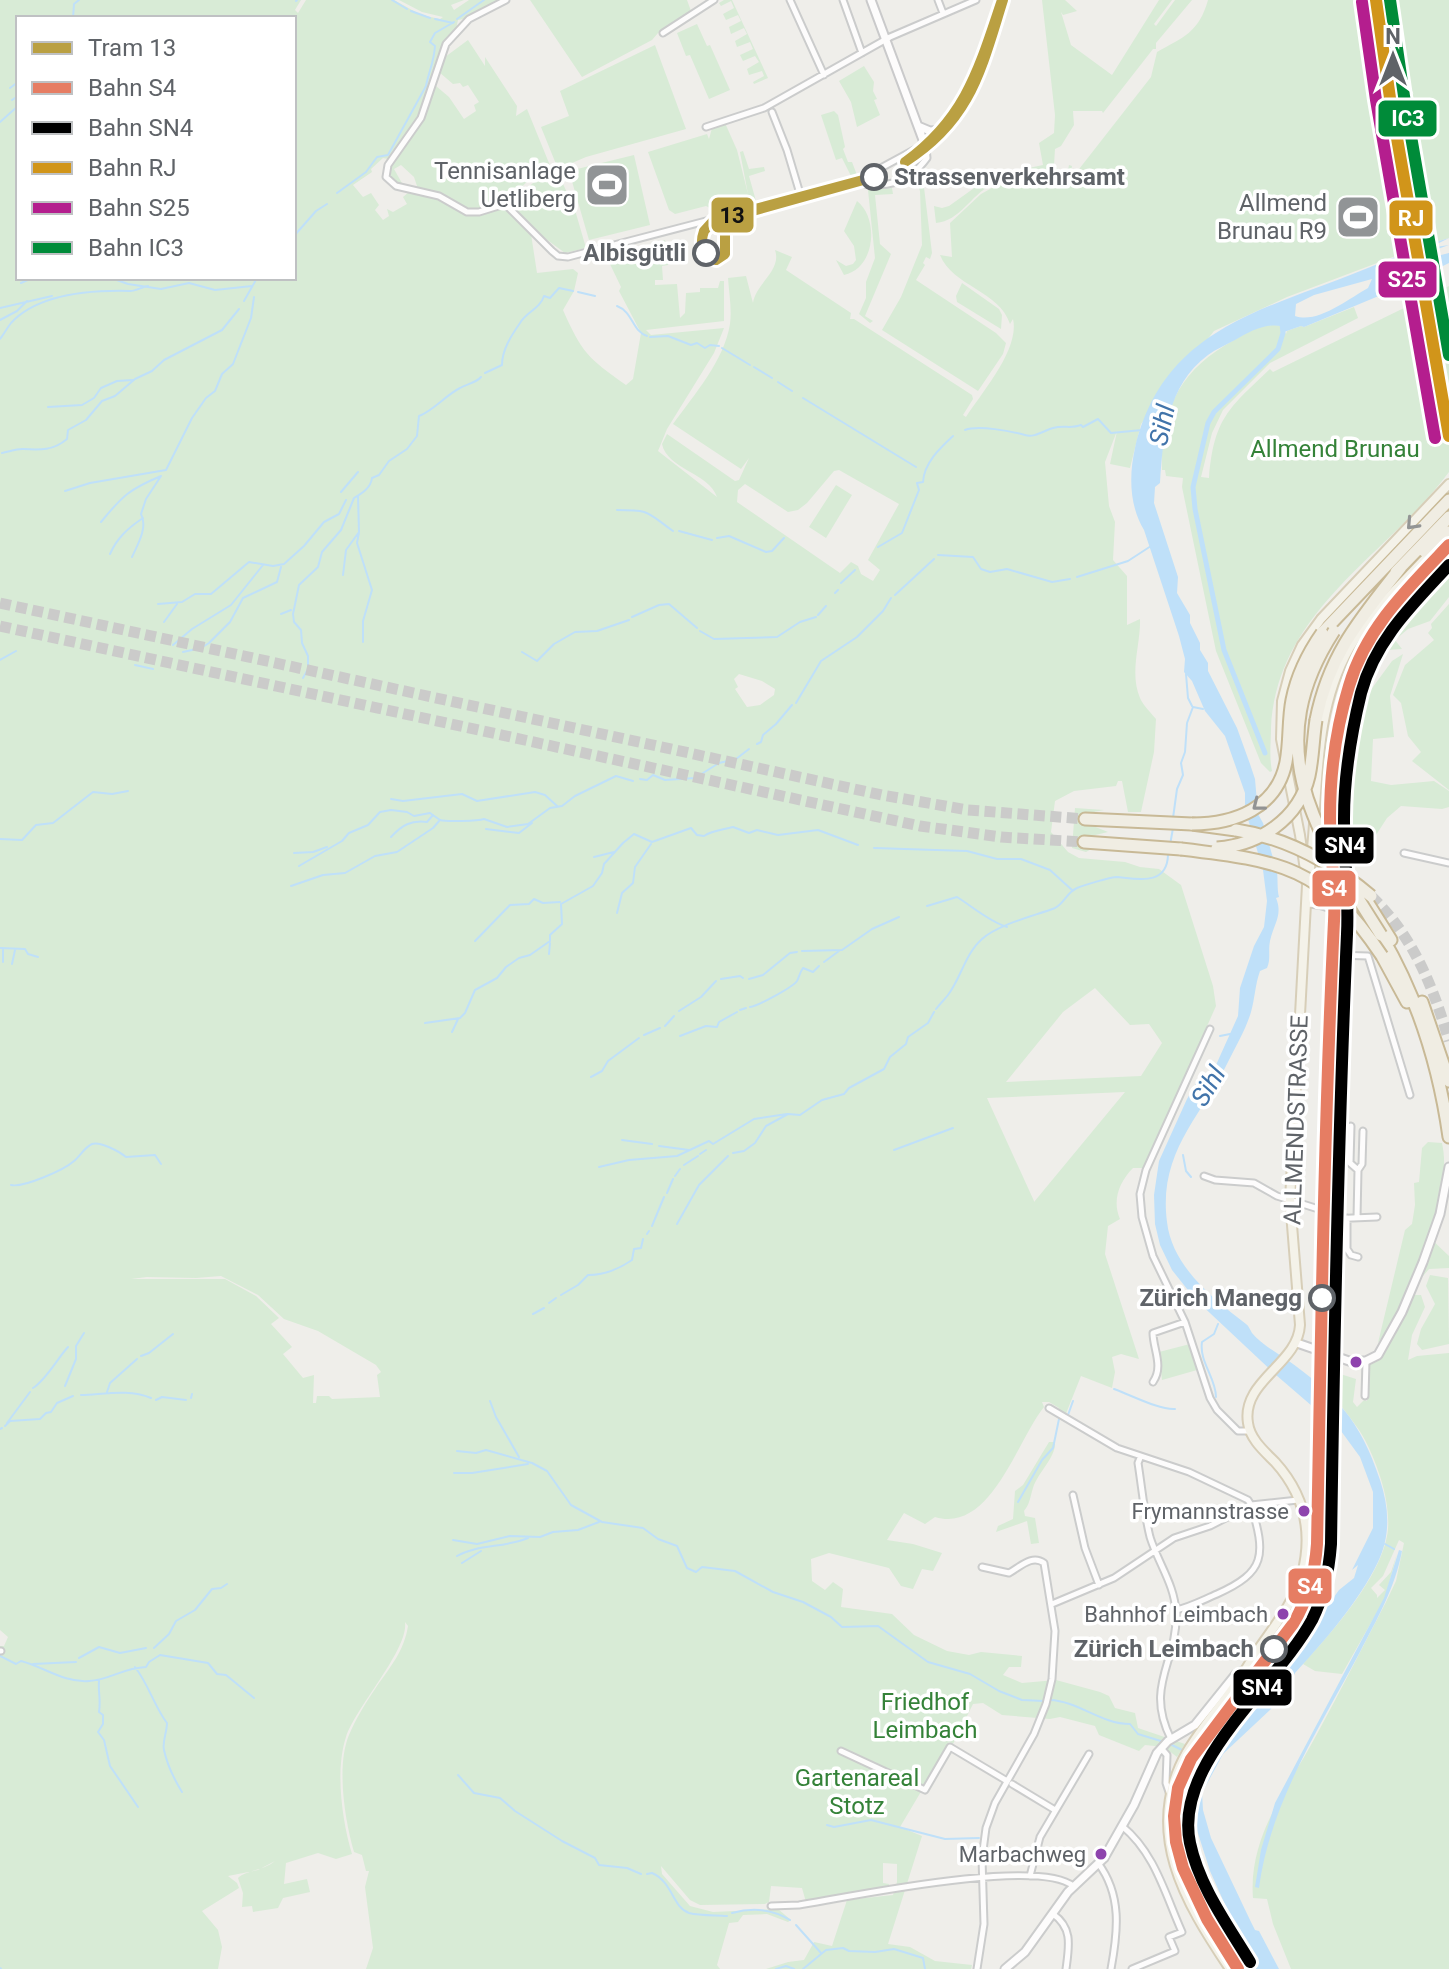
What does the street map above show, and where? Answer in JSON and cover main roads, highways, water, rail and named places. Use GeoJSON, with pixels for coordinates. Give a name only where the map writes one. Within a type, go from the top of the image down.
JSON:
{"type":"FeatureCollection","features":[{"type":"Feature","properties":{"kind":"highway"},"geometry":{"type":"LineString","coordinates":[[1181,849],[1223,848],[1248,842],[1270,832],[1290,812],[1307,782],[1329,672],[1336,615],[1449,500]]}},
{"type":"Feature","properties":{"kind":"highway"},"geometry":{"type":"LineString","coordinates":[[1192,824],[1242,817],[1261,805],[1275,790],[1285,767],[1291,707],[1298,676],[1449,517]]}},
{"type":"Feature","properties":{"kind":"highway"},"geometry":{"type":"LineString","coordinates":[[1397,572],[1449,532]]}},
{"type":"Feature","properties":{"kind":"highway"},"geometry":{"type":"LineString","coordinates":[[1335,634],[1309,705],[1305,747],[1308,782],[1318,816],[1333,848],[1400,962],[1432,1027],[1449,1081]]}},
{"type":"Feature","properties":{"kind":"highway"},"geometry":{"type":"LineString","coordinates":[[1085,819],[1192,824],[1254,833],[1295,846],[1332,866],[1371,896]]}},
{"type":"Feature","properties":{"kind":"highway"},"geometry":{"type":"LineString","coordinates":[[1084,842],[1181,849],[1265,861],[1309,879],[1329,892],[1354,918],[1397,981],[1435,1069]]}},
{"type":"Feature","properties":{"kind":"highway"},"geometry":{"type":"LineString","coordinates":[[1400,962],[1435,1069],[1449,1137]]}},
{"type":"Feature","properties":{"kind":"main road"},"geometry":{"type":"LineString","coordinates":[[871,0],[926,148],[960,111],[973,87],[1003,0]]}},
{"type":"Feature","properties":{"kind":"main road"},"geometry":{"type":"LineString","coordinates":[[918,126],[930,131],[945,130]]}},
{"type":"Feature","properties":{"kind":"main road","name":"ALLMENDSTRASSE"},"geometry":{"type":"LineString","coordinates":[[1307,885],[1282,744],[1284,691],[1296,655],[1321,619],[1449,484]]}},
{"type":"Feature","properties":{"kind":"main road","name":"ALLMENDSTRASSE"},"geometry":{"type":"LineString","coordinates":[[1297,1343],[1300,1325],[1290,1200],[1307,885],[1326,714],[1344,660],[1372,616],[1449,532]]}},
{"type":"Feature","properties":{"kind":"main road"},"geometry":{"type":"LineString","coordinates":[[1296,810],[1303,817],[1314,812]]}},
{"type":"Feature","properties":{"kind":"main road"},"geometry":{"type":"LineString","coordinates":[[1230,1969],[1185,1893],[1175,1869],[1167,1834],[1170,1795],[1188,1752],[1298,1587],[1305,1557],[1307,1526],[1299,1500],[1282,1471],[1250,1431],[1248,1407],[1269,1374],[1297,1343],[1349,1361],[1370,1359],[1385,1346],[1408,1299],[1436,1226],[1449,1167]]}},
{"type":"Feature","properties":{"kind":"main road"},"geometry":{"type":"LineString","coordinates":[[1005,1969],[1025,1952],[1073,1886],[1110,1849],[1134,1805],[1150,1765],[1166,1743],[1195,1725],[1236,1674],[1245,1670]]}},
{"type":"Feature","properties":{"kind":"water","name":"Sihl"},"geometry":{"type":"Polygon","coordinates":[[[1449,238],[1429,248],[1449,245],[1415,257],[1429,258],[1449,253],[1449,263],[1398,288],[1304,327],[1284,332],[1281,326],[1263,327],[1208,355],[1194,367],[1176,397],[1166,430],[1160,483],[1155,487],[1154,503],[1178,577],[1177,593],[1190,615],[1200,650],[1208,663],[1208,671],[1237,728],[1255,779],[1258,814],[1277,872],[1279,897],[1276,898],[1278,914],[1270,941],[1268,965],[1260,971],[1246,1025],[1175,1155],[1166,1197],[1170,1238],[1185,1267],[1207,1292],[1247,1325],[1259,1340],[1319,1385],[1344,1410],[1364,1440],[1383,1490],[1387,1511],[1387,1531],[1382,1552],[1361,1592],[1295,1673],[1271,1709],[1223,1754],[1202,1793],[1211,1838],[1255,1930],[1259,1931],[1279,1969],[1247,1969],[1218,1916],[1196,1859],[1192,1829],[1192,1800],[1200,1772],[1215,1745],[1339,1590],[1354,1578],[1358,1565],[1352,1570],[1373,1528],[1373,1492],[1360,1457],[1341,1431],[1195,1299],[1172,1270],[1160,1245],[1155,1224],[1154,1195],[1159,1161],[1187,1099],[1198,1080],[1216,1065],[1238,1016],[1240,988],[1264,927],[1267,901],[1263,870],[1245,809],[1245,793],[1225,736],[1205,711],[1192,681],[1184,672],[1185,659],[1179,636],[1135,510],[1132,469],[1147,411],[1165,380],[1187,355],[1212,335],[1272,305],[1449,238]],[[1372,279],[1314,295],[1296,304],[1295,316],[1304,318],[1323,314],[1368,288],[1372,279]],[[1195,1824],[1193,1829],[1206,1880],[1216,1906],[1229,1925],[1227,1909],[1210,1871],[1195,1824]]]}},
{"type":"Feature","properties":{"kind":"water"},"geometry":{"type":"Polygon","coordinates":[[[1399,1550],[1402,1551],[1399,1565],[1385,1603],[1285,1796],[1265,1857],[1259,1888],[1255,1887],[1261,1850],[1275,1803],[1384,1598],[1399,1550]]]}},
{"type":"Feature","properties":{"kind":"waterway"},"geometry":{"type":"LineString","coordinates":[[73,16],[74,4],[79,0]]}},
{"type":"Feature","properties":{"kind":"waterway"},"geometry":{"type":"LineString","coordinates":[[392,0],[407,9]]}},
{"type":"Feature","properties":{"kind":"waterway"},"geometry":{"type":"LineString","coordinates":[[457,19],[484,0]]}},
{"type":"Feature","properties":{"kind":"waterway"},"geometry":{"type":"LineString","coordinates":[[411,11],[430,18]]}},
{"type":"Feature","properties":{"kind":"waterway"},"geometry":{"type":"LineString","coordinates":[[435,19],[453,23]]}},
{"type":"Feature","properties":{"kind":"waterway"},"geometry":{"type":"LineString","coordinates":[[337,193],[366,172],[377,157],[388,155],[426,86],[434,57],[435,46],[430,42],[435,33],[454,22]]}},
{"type":"Feature","properties":{"kind":"waterway"},"geometry":{"type":"LineString","coordinates":[[10,88],[16,84]]}},
{"type":"Feature","properties":{"kind":"waterway"},"geometry":{"type":"LineString","coordinates":[[12,100],[16,97]]}},
{"type":"Feature","properties":{"kind":"waterway"},"geometry":{"type":"LineString","coordinates":[[0,122],[16,108]]}},
{"type":"Feature","properties":{"kind":"waterway"},"geometry":{"type":"LineString","coordinates":[[296,234],[316,211],[327,204]]}},
{"type":"Feature","properties":{"kind":"waterway"},"geometry":{"type":"LineString","coordinates":[[21,283],[28,280]]}},
{"type":"Feature","properties":{"kind":"waterway"},"geometry":{"type":"LineString","coordinates":[[117,280],[161,289],[189,283],[215,290],[252,286]]}},
{"type":"Feature","properties":{"kind":"waterway"},"geometry":{"type":"LineString","coordinates":[[244,301],[256,280]]}},
{"type":"Feature","properties":{"kind":"waterway"},"geometry":{"type":"LineString","coordinates":[[0,339],[22,313],[50,300],[83,293],[132,291],[148,286]]}},
{"type":"Feature","properties":{"kind":"waterway"},"geometry":{"type":"LineString","coordinates":[[485,373],[502,365],[513,333],[544,296],[550,298],[559,288],[573,291]]}},
{"type":"Feature","properties":{"kind":"waterway"},"geometry":{"type":"LineString","coordinates":[[578,292],[595,296]]}},
{"type":"Feature","properties":{"kind":"waterway"},"geometry":{"type":"LineString","coordinates":[[0,308],[52,296]]}},
{"type":"Feature","properties":{"kind":"waterway"},"geometry":{"type":"LineString","coordinates":[[65,491],[90,483],[166,470],[192,418],[215,391],[222,374],[233,364],[251,318],[254,297]]}},
{"type":"Feature","properties":{"kind":"waterway"},"geometry":{"type":"LineString","coordinates":[[0,320],[17,311],[27,301]]}},
{"type":"Feature","properties":{"kind":"waterway"},"geometry":{"type":"LineString","coordinates":[[617,306],[647,336]]}},
{"type":"Feature","properties":{"kind":"waterway"},"geometry":{"type":"LineString","coordinates":[[2,453],[46,449],[62,443],[67,439],[68,430],[86,420],[102,401],[115,396],[164,360],[222,330],[239,309]]}},
{"type":"Feature","properties":{"kind":"waterway"},"geometry":{"type":"LineString","coordinates":[[1265,753],[1224,650],[1193,487],[1208,423],[1214,412],[1278,349],[1283,333],[1282,324]]}},
{"type":"Feature","properties":{"kind":"waterway"},"geometry":{"type":"LineString","coordinates":[[650,337],[668,336],[705,348],[719,346]]}},
{"type":"Feature","properties":{"kind":"waterway"},"geometry":{"type":"LineString","coordinates":[[722,348],[750,365]]}},
{"type":"Feature","properties":{"kind":"waterway"},"geometry":{"type":"LineString","coordinates":[[754,367],[772,378]]}},
{"type":"Feature","properties":{"kind":"waterway"},"geometry":{"type":"LineString","coordinates":[[303,678],[308,669],[308,656],[293,614],[299,585],[318,567],[322,552],[341,530],[354,498],[417,436],[419,416],[481,377]]}},
{"type":"Feature","properties":{"kind":"waterway"},"geometry":{"type":"LineString","coordinates":[[48,407],[82,405],[94,398],[101,388],[117,381],[133,380]]}},
{"type":"Feature","properties":{"kind":"waterway"},"geometry":{"type":"LineString","coordinates":[[778,382],[792,391]]}},
{"type":"Feature","properties":{"kind":"waterway"},"geometry":{"type":"LineString","coordinates":[[803,398],[916,467]]}},
{"type":"Feature","properties":{"kind":"waterway"},"geometry":{"type":"LineString","coordinates":[[965,430],[986,428],[1032,436],[1057,427],[1083,427],[1098,419],[1111,433],[1142,430]]}},
{"type":"Feature","properties":{"kind":"waterway"},"geometry":{"type":"LineString","coordinates":[[878,547],[902,533],[919,490],[917,483],[923,482],[930,462],[953,436]]}},
{"type":"Feature","properties":{"kind":"waterway"},"geometry":{"type":"LineString","coordinates":[[341,492],[358,472]]}},
{"type":"Feature","properties":{"kind":"waterway"},"geometry":{"type":"LineString","coordinates":[[101,522],[128,494],[161,476]]}},
{"type":"Feature","properties":{"kind":"waterway"},"geometry":{"type":"LineString","coordinates":[[132,557],[143,530],[141,514],[146,499],[161,476]]}},
{"type":"Feature","properties":{"kind":"waterway"},"geometry":{"type":"LineString","coordinates":[[343,575],[346,550],[359,532],[358,496]]}},
{"type":"Feature","properties":{"kind":"waterway"},"geometry":{"type":"LineString","coordinates":[[158,604],[182,602],[195,594],[211,594],[249,562],[273,566],[284,564],[324,522],[339,514],[346,500]]}},
{"type":"Feature","properties":{"kind":"waterway"},"geometry":{"type":"LineString","coordinates":[[617,510],[648,513],[673,531]]}},
{"type":"Feature","properties":{"kind":"waterway"},"geometry":{"type":"LineString","coordinates":[[110,554],[124,534],[143,518]]}},
{"type":"Feature","properties":{"kind":"waterway"},"geometry":{"type":"LineString","coordinates":[[679,531],[712,540]]}},
{"type":"Feature","properties":{"kind":"waterway"},"geometry":{"type":"LineString","coordinates":[[359,532],[357,543],[372,590],[363,621],[363,642]]}},
{"type":"Feature","properties":{"kind":"waterway"},"geometry":{"type":"LineString","coordinates":[[717,538],[729,536],[766,552],[772,551],[784,538]]}},
{"type":"Feature","properties":{"kind":"waterway"},"geometry":{"type":"LineString","coordinates":[[1077,577],[1128,561],[1151,546]]}},
{"type":"Feature","properties":{"kind":"waterway"},"geometry":{"type":"LineString","coordinates":[[938,555],[973,557],[981,569],[990,572],[1007,569],[1052,582],[1070,579]]}},
{"type":"Feature","properties":{"kind":"waterway"},"geometry":{"type":"LineString","coordinates":[[895,595],[934,559]]}},
{"type":"Feature","properties":{"kind":"waterway"},"geometry":{"type":"LineString","coordinates":[[173,645],[231,605],[263,565]]}},
{"type":"Feature","properties":{"kind":"waterway"},"geometry":{"type":"LineString","coordinates":[[183,652],[209,643],[230,622],[243,598],[277,582],[281,567]]}},
{"type":"Feature","properties":{"kind":"waterway"},"geometry":{"type":"LineString","coordinates":[[841,583],[855,570]]}},
{"type":"Feature","properties":{"kind":"waterway"},"geometry":{"type":"LineString","coordinates":[[835,593],[838,590]]}},
{"type":"Feature","properties":{"kind":"waterway"},"geometry":{"type":"LineString","coordinates":[[796,703],[821,661],[857,637],[883,611],[891,598]]}},
{"type":"Feature","properties":{"kind":"waterway"},"geometry":{"type":"LineString","coordinates":[[164,622],[177,604]]}},
{"type":"Feature","properties":{"kind":"waterway"},"geometry":{"type":"LineString","coordinates":[[632,617],[669,604],[697,628]]}},
{"type":"Feature","properties":{"kind":"waterway"},"geometry":{"type":"LineString","coordinates":[[818,615],[826,606]]}},
{"type":"Feature","properties":{"kind":"waterway"},"geometry":{"type":"LineString","coordinates":[[281,614],[291,610]]}},
{"type":"Feature","properties":{"kind":"waterway"},"geometry":{"type":"LineString","coordinates":[[700,631],[714,639],[777,637],[800,622],[816,617]]}},
{"type":"Feature","properties":{"kind":"waterway"},"geometry":{"type":"LineString","coordinates":[[522,652],[537,661],[554,644],[575,632],[597,631],[629,620]]}},
{"type":"Feature","properties":{"kind":"waterway"},"geometry":{"type":"LineString","coordinates":[[0,660],[16,651]]}},
{"type":"Feature","properties":{"kind":"waterway"},"geometry":{"type":"LineString","coordinates":[[135,665],[153,669]]}},
{"type":"Feature","properties":{"kind":"waterway"},"geometry":{"type":"LineString","coordinates":[[1186,674],[1188,698],[1192,706]]}},
{"type":"Feature","properties":{"kind":"waterway"},"geometry":{"type":"LineString","coordinates":[[757,744],[792,705]]}},
{"type":"Feature","properties":{"kind":"waterway"},"geometry":{"type":"LineString","coordinates":[[1173,818],[1177,789],[1183,775],[1181,763],[1187,723],[1193,707],[1203,709]]}},
{"type":"Feature","properties":{"kind":"waterway"},"geometry":{"type":"LineString","coordinates":[[640,779],[647,780],[653,775],[665,780],[695,778],[719,763],[736,759],[749,749]]}},
{"type":"Feature","properties":{"kind":"waterway"},"geometry":{"type":"LineString","coordinates":[[291,886],[323,875],[345,873],[375,856],[397,852],[440,820],[484,819],[507,827],[528,824],[550,808],[562,806],[575,796],[616,776],[633,781]]}},
{"type":"Feature","properties":{"kind":"waterway"},"geometry":{"type":"LineString","coordinates":[[0,839],[22,840],[36,825],[53,823],[93,792],[112,794],[128,791]]}},
{"type":"Feature","properties":{"kind":"waterway"},"geometry":{"type":"LineString","coordinates":[[391,799],[403,801],[462,794],[477,801],[535,792],[545,795],[557,806]]}},
{"type":"Feature","properties":{"kind":"waterway"},"geometry":{"type":"LineString","coordinates":[[299,866],[342,841],[349,833],[368,825],[380,812],[391,810],[414,816],[430,813],[440,820]]}},
{"type":"Feature","properties":{"kind":"waterway"},"geometry":{"type":"LineString","coordinates":[[391,837],[407,824],[427,822],[433,815]]}},
{"type":"Feature","properties":{"kind":"waterway"},"geometry":{"type":"LineString","coordinates":[[486,829],[519,833],[532,823]]}},
{"type":"Feature","properties":{"kind":"waterway"},"geometry":{"type":"LineString","coordinates":[[425,1023],[460,1018],[475,990],[497,978],[519,958],[530,955],[550,941],[550,935],[562,924],[561,904],[593,886],[604,864],[634,834],[652,842],[691,828],[697,835],[704,836],[733,827],[749,833],[757,830],[778,835],[818,830],[858,845]]}},
{"type":"Feature","properties":{"kind":"waterway"},"geometry":{"type":"LineString","coordinates":[[1170,845],[1173,828]]}},
{"type":"Feature","properties":{"kind":"waterway"},"geometry":{"type":"LineString","coordinates":[[617,913],[622,893],[633,883],[635,867],[651,844]]}},
{"type":"Feature","properties":{"kind":"waterway"},"geometry":{"type":"LineString","coordinates":[[294,853],[313,852],[327,847]]}},
{"type":"Feature","properties":{"kind":"waterway"},"geometry":{"type":"LineString","coordinates":[[874,848],[967,851],[997,859],[1021,859],[1050,870],[1072,890]]}},
{"type":"Feature","properties":{"kind":"waterway"},"geometry":{"type":"LineString","coordinates":[[594,857],[614,852]]}},
{"type":"Feature","properties":{"kind":"waterway"},"geometry":{"type":"LineString","coordinates":[[936,1009],[948,995],[971,952],[989,934],[1055,908],[1080,887],[1114,877],[1142,879],[1157,876],[1163,872],[1168,855]]}},
{"type":"Feature","properties":{"kind":"waterway"},"geometry":{"type":"LineString","coordinates":[[927,906],[957,897],[1007,927]]}},
{"type":"Feature","properties":{"kind":"waterway"},"geometry":{"type":"LineString","coordinates":[[475,941],[510,905],[529,904],[534,899],[543,903],[560,902]]}},
{"type":"Feature","properties":{"kind":"waterway"},"geometry":{"type":"LineString","coordinates":[[802,951],[842,950],[872,929],[899,917]]}},
{"type":"Feature","properties":{"kind":"waterway"},"geometry":{"type":"LineString","coordinates":[[549,954],[550,943]]}},
{"type":"Feature","properties":{"kind":"waterway"},"geometry":{"type":"LineString","coordinates":[[0,948],[25,949],[28,954],[38,957]]}},
{"type":"Feature","properties":{"kind":"waterway"},"geometry":{"type":"LineString","coordinates":[[3,948],[3,962]]}},
{"type":"Feature","properties":{"kind":"waterway"},"geometry":{"type":"LineString","coordinates":[[12,964],[15,950]]}},
{"type":"Feature","properties":{"kind":"waterway"},"geometry":{"type":"LineString","coordinates":[[824,962],[839,951]]}},
{"type":"Feature","properties":{"kind":"waterway"},"geometry":{"type":"LineString","coordinates":[[749,979],[763,975],[790,953],[797,952]]}},
{"type":"Feature","properties":{"kind":"waterway"},"geometry":{"type":"LineString","coordinates":[[750,1007],[794,984],[803,968],[813,972],[819,966]]}},
{"type":"Feature","properties":{"kind":"waterway"},"geometry":{"type":"LineString","coordinates":[[721,979],[743,978]]}},
{"type":"Feature","properties":{"kind":"waterway"},"geometry":{"type":"LineString","coordinates":[[679,1011],[701,997],[716,981]]}},
{"type":"Feature","properties":{"kind":"waterway"},"geometry":{"type":"LineString","coordinates":[[740,1010],[746,1008]]}},
{"type":"Feature","properties":{"kind":"waterway"},"geometry":{"type":"LineString","coordinates":[[680,1036],[706,1026],[717,1027],[719,1022],[737,1012]]}},
{"type":"Feature","properties":{"kind":"waterway"},"geometry":{"type":"LineString","coordinates":[[733,1153],[744,1151],[755,1143],[766,1126],[788,1114],[800,1115],[822,1100],[844,1094],[849,1088],[884,1069],[890,1057],[906,1044],[908,1037],[928,1023],[934,1012]]}},
{"type":"Feature","properties":{"kind":"waterway"},"geometry":{"type":"LineString","coordinates":[[665,1026],[674,1016]]}},
{"type":"Feature","properties":{"kind":"waterway"},"geometry":{"type":"LineString","coordinates":[[452,1032],[458,1019]]}},
{"type":"Feature","properties":{"kind":"waterway"},"geometry":{"type":"LineString","coordinates":[[644,1035],[660,1028]]}},
{"type":"Feature","properties":{"kind":"waterway"},"geometry":{"type":"LineString","coordinates":[[1220,1036],[1230,1034]]}},
{"type":"Feature","properties":{"kind":"waterway"},"geometry":{"type":"LineString","coordinates":[[591,1077],[639,1038]]}},
{"type":"Feature","properties":{"kind":"waterway"},"geometry":{"type":"LineString","coordinates":[[599,1167],[629,1160],[677,1156],[709,1141],[713,1144],[754,1119],[787,1114]]}},
{"type":"Feature","properties":{"kind":"waterway"},"geometry":{"type":"LineString","coordinates":[[894,1150],[953,1128]]}},
{"type":"Feature","properties":{"kind":"waterway"},"geometry":{"type":"LineString","coordinates":[[622,1140],[652,1144]]}},
{"type":"Feature","properties":{"kind":"waterway"},"geometry":{"type":"LineString","coordinates":[[11,1185],[24,1184],[53,1173],[69,1165],[87,1147],[96,1143],[126,1157],[155,1155],[161,1164]]}},
{"type":"Feature","properties":{"kind":"waterway"},"geometry":{"type":"LineString","coordinates":[[659,1146],[689,1150]]}},
{"type":"Feature","properties":{"kind":"waterway"},"geometry":{"type":"LineString","coordinates":[[700,1154],[706,1150]]}},
{"type":"Feature","properties":{"kind":"waterway"},"geometry":{"type":"LineString","coordinates":[[1183,1155],[1186,1171],[1191,1177]]}},
{"type":"Feature","properties":{"kind":"waterway"},"geometry":{"type":"LineString","coordinates":[[684,1165],[698,1156]]}},
{"type":"Feature","properties":{"kind":"waterway"},"geometry":{"type":"LineString","coordinates":[[677,1224],[699,1185],[728,1156]]}},
{"type":"Feature","properties":{"kind":"waterway"},"geometry":{"type":"LineString","coordinates":[[675,1176],[680,1169]]}},
{"type":"Feature","properties":{"kind":"waterway"},"geometry":{"type":"LineString","coordinates":[[667,1193],[673,1179]]}},
{"type":"Feature","properties":{"kind":"waterway"},"geometry":{"type":"LineString","coordinates":[[652,1226],[664,1197]]}},
{"type":"Feature","properties":{"kind":"waterway"},"geometry":{"type":"LineString","coordinates":[[561,1295],[588,1275],[611,1271],[632,1260],[634,1249],[641,1248],[643,1239]]}},
{"type":"Feature","properties":{"kind":"waterway"},"geometry":{"type":"LineString","coordinates":[[549,1303],[556,1298]]}},
{"type":"Feature","properties":{"kind":"waterway"},"geometry":{"type":"LineString","coordinates":[[533,1314],[544,1308]]}},
{"type":"Feature","properties":{"kind":"waterway"},"geometry":{"type":"LineString","coordinates":[[1216,1397],[1202,1342],[1214,1334],[1218,1324]]}},
{"type":"Feature","properties":{"kind":"waterway"},"geometry":{"type":"LineString","coordinates":[[65,1386],[76,1359],[76,1346],[84,1333]]}},
{"type":"Feature","properties":{"kind":"waterway"},"geometry":{"type":"LineString","coordinates":[[141,1356],[173,1334]]}},
{"type":"Feature","properties":{"kind":"waterway"},"geometry":{"type":"LineString","coordinates":[[33,1388],[68,1347]]}},
{"type":"Feature","properties":{"kind":"waterway"},"geometry":{"type":"LineString","coordinates":[[107,1392],[110,1383],[137,1359]]}},
{"type":"Feature","properties":{"kind":"waterway"},"geometry":{"type":"LineString","coordinates":[[1114,1389],[1153,1405],[1175,1409]]}},
{"type":"Feature","properties":{"kind":"waterway"},"geometry":{"type":"LineString","coordinates":[[7,1423],[30,1392]]}},
{"type":"Feature","properties":{"kind":"waterway"},"geometry":{"type":"LineString","coordinates":[[81,1395],[126,1393],[151,1398]]}},
{"type":"Feature","properties":{"kind":"waterway"},"geometry":{"type":"LineString","coordinates":[[191,1398],[192,1394]]}},
{"type":"Feature","properties":{"kind":"waterway"},"geometry":{"type":"LineString","coordinates":[[5,1426],[10,1421],[40,1419],[51,1412],[57,1403],[73,1396]]}},
{"type":"Feature","properties":{"kind":"waterway"},"geometry":{"type":"LineString","coordinates":[[156,1400],[162,1397],[186,1400]]}},
{"type":"Feature","properties":{"kind":"waterway"},"geometry":{"type":"LineString","coordinates":[[490,1401],[519,1457]]}},
{"type":"Feature","properties":{"kind":"waterway"},"geometry":{"type":"LineString","coordinates":[[1068,1415],[1073,1401]]}},
{"type":"Feature","properties":{"kind":"waterway"},"geometry":{"type":"LineString","coordinates":[[1018,1502],[1042,1460],[1053,1448],[1059,1419]]}},
{"type":"Feature","properties":{"kind":"waterway"},"geometry":{"type":"LineString","coordinates":[[457,1451],[476,1453],[486,1450],[532,1463],[547,1471],[571,1505],[602,1522],[643,1528],[658,1539],[677,1546],[687,1568],[696,1572],[702,1567],[735,1571],[773,1592],[803,1602],[831,1617],[842,1627],[878,1626],[928,1662],[970,1674],[1022,1700],[1044,1701]]}},
{"type":"Feature","properties":{"kind":"waterway"},"geometry":{"type":"LineString","coordinates":[[454,1473],[528,1464]]}},
{"type":"Feature","properties":{"kind":"waterway"},"geometry":{"type":"LineString","coordinates":[[453,1540],[477,1544],[510,1536],[540,1537],[553,1532],[578,1530],[599,1522]]}},
{"type":"Feature","properties":{"kind":"waterway"},"geometry":{"type":"LineString","coordinates":[[457,1556],[528,1538]]}},
{"type":"Feature","properties":{"kind":"waterway"},"geometry":{"type":"LineString","coordinates":[[1385,1544],[1394,1549]]}},
{"type":"Feature","properties":{"kind":"waterway"},"geometry":{"type":"LineString","coordinates":[[462,1563],[481,1551]]}},
{"type":"Feature","properties":{"kind":"waterway"},"geometry":{"type":"LineString","coordinates":[[154,1648],[169,1634],[176,1621],[195,1610],[212,1589],[227,1584]]}},
{"type":"Feature","properties":{"kind":"waterway"},"geometry":{"type":"LineString","coordinates":[[79,1658],[99,1647],[120,1653],[146,1648]]}},
{"type":"Feature","properties":{"kind":"waterway"},"geometry":{"type":"LineString","coordinates":[[0,1656],[16,1664],[21,1661],[71,1680],[89,1681],[146,1667],[160,1655],[208,1663],[217,1674],[226,1675],[254,1698]]}},
{"type":"Feature","properties":{"kind":"waterway"},"geometry":{"type":"LineString","coordinates":[[33,1664],[76,1662]]}},
{"type":"Feature","properties":{"kind":"waterway"},"geometry":{"type":"LineString","coordinates":[[135,1667],[167,1723],[164,1750],[182,1792]]}},
{"type":"Feature","properties":{"kind":"waterway"},"geometry":{"type":"LineString","coordinates":[[99,1681],[99,1712],[103,1715],[103,1724],[98,1732],[104,1740],[110,1766],[138,1807]]}},
{"type":"Feature","properties":{"kind":"waterway"},"geometry":{"type":"LineString","coordinates":[[1050,1700],[1130,1724],[1138,1734],[1164,1742]]}},
{"type":"Feature","properties":{"kind":"waterway"},"geometry":{"type":"LineString","coordinates":[[1170,1744],[1186,1752]]}},
{"type":"Feature","properties":{"kind":"waterway"},"geometry":{"type":"LineString","coordinates":[[1191,1755],[1204,1761]]}},
{"type":"Feature","properties":{"kind":"waterway"},"geometry":{"type":"LineString","coordinates":[[458,1775],[474,1793],[500,1798],[562,1841],[595,1858],[599,1865],[627,1868],[641,1874]]}},
{"type":"Feature","properties":{"kind":"waterway"},"geometry":{"type":"LineString","coordinates":[[827,1825],[834,1827],[871,1820],[945,1839],[979,1838]]}},
{"type":"Feature","properties":{"kind":"waterway"},"geometry":{"type":"LineString","coordinates":[[1175,1827],[1193,1825]]}},
{"type":"Feature","properties":{"kind":"waterway"},"geometry":{"type":"LineString","coordinates":[[647,1874],[659,1877],[683,1910],[727,1916]]}},
{"type":"Feature","properties":{"kind":"waterway"},"geometry":{"type":"LineString","coordinates":[[732,1913],[762,1910],[790,1920]]}},
{"type":"Feature","properties":{"kind":"waterway"},"geometry":{"type":"LineString","coordinates":[[796,1925],[821,1953]]}},
{"type":"Feature","properties":{"kind":"waterway"},"geometry":{"type":"LineString","coordinates":[[803,1969],[826,1950],[843,1948],[875,1952],[894,1949],[923,1958],[925,1969]]}},
{"type":"Feature","properties":{"kind":"waterway"},"geometry":{"type":"LineString","coordinates":[[776,1969],[786,1966],[794,1969]]}},
{"type":"Feature","properties":{"kind":"tunnel"},"geometry":{"type":"LineString","coordinates":[[0,603],[882,795],[968,810],[1085,819]]}},
{"type":"Feature","properties":{"kind":"tunnel"},"geometry":{"type":"LineString","coordinates":[[0,626],[920,826],[1001,837],[1084,842]]}},
{"type":"Feature","properties":{"kind":"tunnel"},"geometry":{"type":"LineString","coordinates":[[1371,896],[1399,928],[1420,963],[1449,1041]]}},
{"type":"Feature","properties":{"kind":"tram line","name":"13"},"geometry":{"type":"LineString","coordinates":[[905,162],[943,128],[968,90],[1002,0]]}},
{"type":"Feature","properties":{"kind":"tram line","name":"13"},"geometry":{"type":"LineString","coordinates":[[905,162],[927,146],[959,111],[980,71],[1003,0]]}},
{"type":"Feature","properties":{"kind":"tram line","name":"13"},"geometry":{"type":"LineString","coordinates":[[874,177],[735,216],[725,227],[725,254],[716,260],[703,248],[704,231],[714,220],[874,177]]}},
{"type":"Feature","properties":{"kind":"rail line","name":"RJ"},"geometry":{"type":"LineString","coordinates":[[1376,0],[1449,436]]}},
{"type":"Feature","properties":{"kind":"rail line","name":"IC3"},"geometry":{"type":"LineString","coordinates":[[1390,0],[1449,355]]}},
{"type":"Feature","properties":{"kind":"rail line","name":"S25"},"geometry":{"type":"LineString","coordinates":[[1362,2],[1435,438]]}},
{"type":"Feature","properties":{"kind":"rail line","name":"S4"},"geometry":{"type":"LineString","coordinates":[[1238,1969],[1207,1919],[1183,1868],[1176,1842],[1174,1816],[1178,1788],[1191,1759],[1293,1624],[1307,1595],[1312,1575],[1317,1544],[1325,1154],[1334,908],[1330,818],[1335,752],[1349,686],[1366,646],[1390,610],[1449,545]]}},
{"type":"Feature","properties":{"kind":"rail line","name":"SN4"},"geometry":{"type":"LineString","coordinates":[[1250,1962],[1200,1874],[1190,1843],[1189,1813],[1197,1784],[1212,1755],[1312,1620],[1327,1574],[1331,1544],[1347,919],[1344,819],[1347,771],[1367,674],[1397,624],[1449,565]]}},
{"type":"Feature","properties":{"kind":"place","name":"Strassenverkehrsamt"},"geometry":{"type":"Point","coordinates":[874,177]}},
{"type":"Feature","properties":{"kind":"place","name":"Tennisanlage Uetliberg"},"geometry":{"type":"Point","coordinates":[607,185]}},
{"type":"Feature","properties":{"kind":"place","name":"Allmend Brunau R9"},"geometry":{"type":"Point","coordinates":[1358,217]}},
{"type":"Feature","properties":{"kind":"place","name":"Albisgütli"},"geometry":{"type":"Point","coordinates":[706,253]}},
{"type":"Feature","properties":{"kind":"place","name":"Zürich Manegg"},"geometry":{"type":"Point","coordinates":[1322,1298]}},
{"type":"Feature","properties":{"kind":"place","name":"Frymannstrasse"},"geometry":{"type":"Point","coordinates":[1304,1511]}},
{"type":"Feature","properties":{"kind":"place","name":"Bahnhof Leimbach"},"geometry":{"type":"Point","coordinates":[1283,1614]}},
{"type":"Feature","properties":{"kind":"place","name":"Zürich Leimbach"},"geometry":{"type":"Point","coordinates":[1274,1649]}},
{"type":"Feature","properties":{"kind":"place","name":"Marbachweg"},"geometry":{"type":"Point","coordinates":[1101,1854]}},
{"type":"Feature","properties":{"kind":"park label","name":"Allmend Brunau"},"geometry":{"type":"Point","coordinates":[1335,449]}},
{"type":"Feature","properties":{"kind":"park label","name":"Friedhof Leimbach"},"geometry":{"type":"Point","coordinates":[925,1716]}},
{"type":"Feature","properties":{"kind":"park label","name":"Gartenareal Stotz"},"geometry":{"type":"Point","coordinates":[857,1792]}}]}
